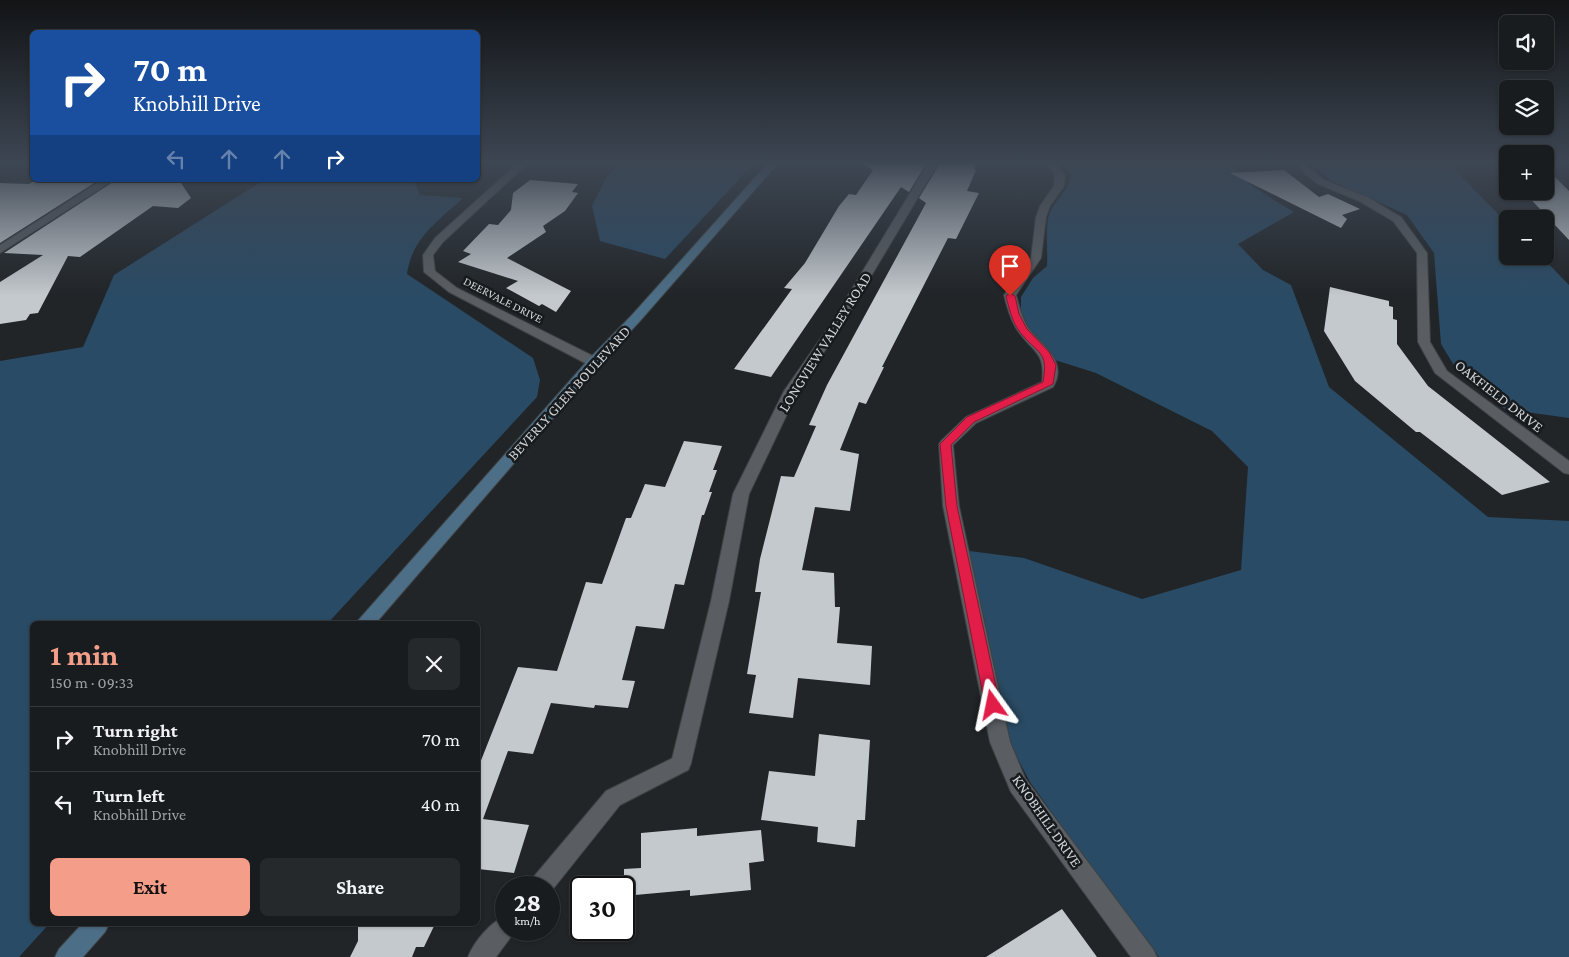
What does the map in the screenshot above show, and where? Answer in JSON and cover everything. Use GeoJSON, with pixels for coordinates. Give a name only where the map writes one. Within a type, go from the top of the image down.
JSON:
{"type":"FeatureCollection","features":[{"type":"Feature","properties":{"kind":"main road","name":"BEVERLY GLEN BOULEVARD"},"geometry":{"type":"LineString","coordinates":[[367,621],[594,362],[636,318],[734,207]]}},
{"type":"Feature","properties":{"kind":"main road"},"geometry":{"type":"LineString","coordinates":[[67,957],[95,926]]}},
{"type":"Feature","properties":{"kind":"street"},"geometry":{"type":"LineString","coordinates":[[0,250],[67,207]]}},
{"type":"Feature","properties":{"kind":"street","name":"DEERVALE DRIVE"},"geometry":{"type":"LineString","coordinates":[[476,207],[440,240],[428,256],[430,272],[453,290],[594,362]]}},
{"type":"Feature","properties":{"kind":"street","name":"LONGVIEW VALLEY ROAD"},"geometry":{"type":"LineString","coordinates":[[549,876],[613,798],[681,764],[720,601],[740,494],[791,391],[836,325],[907,207]]}},
{"type":"Feature","properties":{"kind":"street","name":"KNOBHILL DRIVE"},"geometry":{"type":"LineString","coordinates":[[1045,207],[1041,217],[1036,258],[1010,296],[1015,314],[1023,330],[1046,354],[1051,365],[1048,384],[971,420],[946,444],[952,506],[1000,742],[1018,785],[1145,957]]}},
{"type":"Feature","properties":{"kind":"street","name":"OAKFIELD DRIVE"},"geometry":{"type":"LineString","coordinates":[[1376,207],[1396,219],[1422,253],[1424,342],[1442,373],[1569,469]]}},
{"type":"Feature","properties":{"kind":"street"},"geometry":{"type":"LineString","coordinates":[[480,957],[495,940]]}},
{"type":"Feature","properties":{"kind":"shaded area"},"geometry":{"type":"Polygon","coordinates":[[[222,207],[454,207],[420,240],[414,250],[407,274],[533,358],[540,380],[537,397],[330,621],[30,621],[30,926],[47,926],[19,957],[0,957],[0,361],[83,347],[114,275],[222,207]]]}},
{"type":"Feature","properties":{"kind":"shaded area"},"geometry":{"type":"Polygon","coordinates":[[[592,207],[714,207],[665,259],[600,241],[592,207]]]}},
{"type":"Feature","properties":{"kind":"shaded area"},"geometry":{"type":"Polygon","coordinates":[[[1053,207],[1286,207],[1294,212],[1238,244],[1263,270],[1291,285],[1329,387],[1488,517],[1569,521],[1569,957],[1159,957],[1030,782],[1011,746],[980,615],[969,551],[1024,558],[1142,599],[1241,570],[1248,467],[1212,431],[1096,373],[1055,360],[1027,327],[1021,311],[1021,297],[1033,278],[1047,266],[1047,233],[1053,207]]]}},
{"type":"Feature","properties":{"kind":"shaded area"},"geometry":{"type":"Polygon","coordinates":[[[1389,207],[1491,207],[1499,215],[1499,265],[1550,265],[1569,285],[1569,418],[1505,409],[1458,372],[1441,344],[1434,253],[1407,215],[1389,207]]]}},
{"type":"Feature","properties":{"kind":"building"},"geometry":{"type":"Polygon","coordinates":[[[0,207],[57,207],[0,243],[0,207]]]}},
{"type":"Feature","properties":{"kind":"building"},"geometry":{"type":"Polygon","coordinates":[[[75,207],[152,207],[80,257],[68,256],[38,313],[30,314],[26,320],[0,324],[0,282],[43,255],[4,253],[75,207]]]}},
{"type":"Feature","properties":{"kind":"building"},"geometry":{"type":"Polygon","coordinates":[[[511,207],[568,207],[565,211],[543,226],[546,232],[507,258],[571,291],[556,312],[542,304],[539,306],[506,288],[518,281],[458,262],[471,254],[463,251],[489,224],[498,225],[511,210],[511,207]]]}},
{"type":"Feature","properties":{"kind":"building"},"geometry":{"type":"Polygon","coordinates":[[[839,207],[888,207],[771,377],[734,369],[792,289],[784,288],[805,263],[839,207]]]}},
{"type":"Feature","properties":{"kind":"building"},"geometry":{"type":"Polygon","coordinates":[[[924,207],[972,207],[956,239],[948,238],[882,367],[884,367],[866,404],[859,402],[840,450],[859,454],[850,511],[815,507],[802,570],[834,573],[835,607],[840,607],[837,643],[872,646],[870,685],[798,678],[793,718],[749,713],[756,675],[747,674],[761,592],[755,592],[760,559],[781,476],[794,477],[816,426],[809,425],[827,385],[924,207]]]}},
{"type":"Feature","properties":{"kind":"building"},"geometry":{"type":"Polygon","coordinates":[[[1298,207],[1355,207],[1360,209],[1342,215],[1347,219],[1341,228],[1298,207]]]}},
{"type":"Feature","properties":{"kind":"building"},"geometry":{"type":"Polygon","coordinates":[[[1538,207],[1569,207],[1569,240],[1554,224],[1554,210],[1541,210],[1538,207]]]}},
{"type":"Feature","properties":{"kind":"building"},"geometry":{"type":"Polygon","coordinates":[[[1330,287],[1389,301],[1389,306],[1393,307],[1393,319],[1397,320],[1397,344],[1428,386],[1550,482],[1502,495],[1420,432],[1416,432],[1355,381],[1324,331],[1330,287]]]}},
{"type":"Feature","properties":{"kind":"building"},"geometry":{"type":"Polygon","coordinates":[[[684,441],[722,446],[713,470],[717,470],[709,492],[712,492],[704,515],[702,515],[684,585],[675,584],[664,629],[636,626],[622,680],[635,681],[628,708],[595,705],[594,708],[551,703],[533,754],[508,751],[483,819],[529,825],[514,873],[480,869],[480,763],[518,667],[557,671],[586,582],[602,584],[626,518],[631,518],[645,484],[665,487],[684,441]]]}},
{"type":"Feature","properties":{"kind":"building"},"geometry":{"type":"Polygon","coordinates":[[[819,734],[870,740],[865,820],[857,820],[855,847],[817,842],[818,827],[761,820],[769,771],[815,776],[819,734]]]}},
{"type":"Feature","properties":{"kind":"building"},"geometry":{"type":"Polygon","coordinates":[[[697,828],[697,836],[761,830],[764,861],[749,863],[751,890],[690,896],[690,890],[635,895],[635,876],[624,876],[624,869],[641,868],[641,833],[697,828]]]}},
{"type":"Feature","properties":{"kind":"building"},"geometry":{"type":"Polygon","coordinates":[[[1062,909],[1097,957],[986,957],[1062,909]]]}},
{"type":"Feature","properties":{"kind":"building"},"geometry":{"type":"Polygon","coordinates":[[[358,926],[434,926],[424,947],[416,947],[412,957],[350,957],[358,941],[358,926]]]}},
{"type":"Feature","properties":{"kind":"route"},"geometry":{"type":"LineString","coordinates":[[993,705],[952,506],[946,444],[971,420],[1048,384],[1051,365],[1046,354],[1023,330],[1015,314],[1010,296]]}}]}
